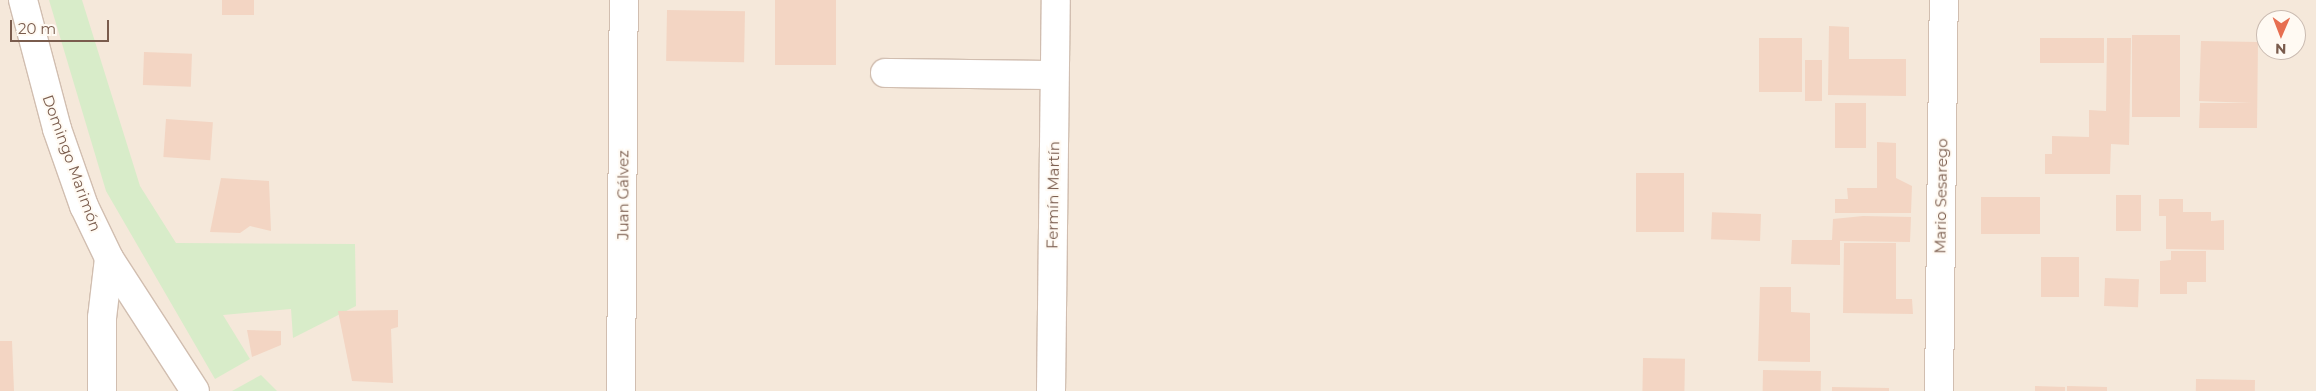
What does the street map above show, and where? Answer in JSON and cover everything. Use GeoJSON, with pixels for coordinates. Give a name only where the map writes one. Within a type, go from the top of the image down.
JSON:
{"type":"FeatureCollection","features":[{"type":"Feature","properties":{"kind":"street","name":"Domingo Marimón"},"geometry":{"type":"LineString","coordinates":[[22,0],[57,129],[109,258],[195,391]]}},
{"type":"Feature","properties":{"kind":"street","name":"Juan Gálvez"},"geometry":{"type":"LineString","coordinates":[[622,391],[624,0]]}},
{"type":"Feature","properties":{"kind":"street","name":"Fermín Martín"},"geometry":{"type":"LineString","coordinates":[[1050,391],[1056,0]]}},
{"type":"Feature","properties":{"kind":"street","name":"Mario Sesarego"},"geometry":{"type":"LineString","coordinates":[[1939,391],[1944,0]]}},
{"type":"Feature","properties":{"kind":"street"},"geometry":{"type":"LineString","coordinates":[[885,74],[1054,75]]}},
{"type":"Feature","properties":{"kind":"street"},"geometry":{"type":"LineString","coordinates":[[102,391],[102,318],[109,258]]}},
{"type":"Feature","properties":{"kind":"shaded area"},"geometry":{"type":"Polygon","coordinates":[[[0,0],[2316,0],[2316,391],[0,391],[0,0]]]}},
{"type":"Feature","properties":{"kind":"green space"},"geometry":{"type":"Polygon","coordinates":[[[49,0],[82,0],[140,186],[176,243],[355,244],[356,306],[293,338],[291,309],[223,315],[250,359],[215,379],[106,191],[49,0]]]}},
{"type":"Feature","properties":{"kind":"green space"},"geometry":{"type":"Polygon","coordinates":[[[261,375],[277,391],[232,391],[261,375]]]}},
{"type":"Feature","properties":{"kind":"building"},"geometry":{"type":"Polygon","coordinates":[[[222,0],[254,0],[254,15],[222,15],[222,0]]]}},
{"type":"Feature","properties":{"kind":"building"},"geometry":{"type":"Polygon","coordinates":[[[775,0],[836,0],[836,65],[775,65],[775,0]]]}},
{"type":"Feature","properties":{"kind":"building"},"geometry":{"type":"Polygon","coordinates":[[[667,10],[745,11],[744,62],[666,61],[667,10]]]}},
{"type":"Feature","properties":{"kind":"building"},"geometry":{"type":"Polygon","coordinates":[[[1829,26],[1849,27],[1849,59],[1906,59],[1906,96],[1828,95],[1829,26]]]}},
{"type":"Feature","properties":{"kind":"building"},"geometry":{"type":"Polygon","coordinates":[[[2132,35],[2180,35],[2180,117],[2132,117],[2132,35]]]}},
{"type":"Feature","properties":{"kind":"building"},"geometry":{"type":"Polygon","coordinates":[[[1759,38],[1802,38],[1802,92],[1759,92],[1759,38]]]}},
{"type":"Feature","properties":{"kind":"building"},"geometry":{"type":"Polygon","coordinates":[[[2040,38],[2104,38],[2104,63],[2040,63],[2040,38]]]}},
{"type":"Feature","properties":{"kind":"building"},"geometry":{"type":"Polygon","coordinates":[[[2107,38],[2131,38],[2129,145],[2111,144],[2110,174],[2045,174],[2045,154],[2052,154],[2052,136],[2089,137],[2089,110],[2106,111],[2107,38]]]}},
{"type":"Feature","properties":{"kind":"building"},"geometry":{"type":"Polygon","coordinates":[[[2201,41],[2256,42],[2256,60],[2258,60],[2257,128],[2199,128],[2200,103],[2252,103],[2199,101],[2201,41]]]}},
{"type":"Feature","properties":{"kind":"building"},"geometry":{"type":"Polygon","coordinates":[[[144,52],[192,54],[191,87],[143,85],[144,52]]]}},
{"type":"Feature","properties":{"kind":"building"},"geometry":{"type":"Polygon","coordinates":[[[1805,60],[1822,60],[1822,101],[1805,101],[1805,60]]]}},
{"type":"Feature","properties":{"kind":"building"},"geometry":{"type":"Polygon","coordinates":[[[1835,103],[1866,103],[1866,148],[1835,148],[1835,103]]]}},
{"type":"Feature","properties":{"kind":"building"},"geometry":{"type":"Polygon","coordinates":[[[166,119],[213,122],[210,160],[163,157],[166,119]]]}},
{"type":"Feature","properties":{"kind":"building"},"geometry":{"type":"Polygon","coordinates":[[[1877,142],[1896,143],[1896,178],[1912,186],[1911,213],[1835,213],[1835,199],[1848,199],[1847,188],[1877,188],[1877,142]]]}},
{"type":"Feature","properties":{"kind":"building"},"geometry":{"type":"Polygon","coordinates":[[[1636,173],[1684,173],[1684,232],[1636,232],[1636,173]]]}},
{"type":"Feature","properties":{"kind":"building"},"geometry":{"type":"Polygon","coordinates":[[[221,178],[269,181],[271,231],[250,226],[240,233],[210,232],[221,178]]]}},
{"type":"Feature","properties":{"kind":"building"},"geometry":{"type":"Polygon","coordinates":[[[2116,195],[2141,195],[2141,231],[2116,231],[2116,195]]]}},
{"type":"Feature","properties":{"kind":"building"},"geometry":{"type":"Polygon","coordinates":[[[1981,197],[2040,197],[2040,234],[1981,234],[1981,197]]]}},
{"type":"Feature","properties":{"kind":"building"},"geometry":{"type":"Polygon","coordinates":[[[2159,199],[2183,199],[2183,212],[2211,212],[2211,221],[2224,220],[2224,250],[2166,249],[2166,216],[2159,216],[2159,199]]]}},
{"type":"Feature","properties":{"kind":"building"},"geometry":{"type":"Polygon","coordinates":[[[1712,212],[1761,214],[1760,241],[1711,239],[1712,212]]]}},
{"type":"Feature","properties":{"kind":"building"},"geometry":{"type":"Polygon","coordinates":[[[1863,216],[1911,217],[1910,242],[1840,241],[1840,265],[1791,264],[1792,240],[1832,240],[1833,219],[1863,216]]]}},
{"type":"Feature","properties":{"kind":"building"},"geometry":{"type":"Polygon","coordinates":[[[1844,243],[1896,243],[1896,299],[1912,299],[1913,314],[1843,313],[1844,243]]]}},
{"type":"Feature","properties":{"kind":"building"},"geometry":{"type":"Polygon","coordinates":[[[2171,251],[2206,251],[2206,282],[2187,282],[2187,294],[2160,294],[2160,261],[2171,260],[2171,251]]]}},
{"type":"Feature","properties":{"kind":"building"},"geometry":{"type":"Polygon","coordinates":[[[2041,257],[2079,257],[2079,297],[2041,297],[2041,257]]]}},
{"type":"Feature","properties":{"kind":"building"},"geometry":{"type":"Polygon","coordinates":[[[2105,278],[2139,279],[2138,307],[2104,306],[2105,278]]]}},
{"type":"Feature","properties":{"kind":"building"},"geometry":{"type":"Polygon","coordinates":[[[1760,287],[1791,287],[1791,312],[1810,313],[1810,362],[1758,361],[1760,287]]]}},
{"type":"Feature","properties":{"kind":"building"},"geometry":{"type":"Polygon","coordinates":[[[398,310],[398,327],[391,329],[393,383],[352,381],[338,311],[398,310]]]}},
{"type":"Feature","properties":{"kind":"building"},"geometry":{"type":"Polygon","coordinates":[[[247,330],[281,331],[281,345],[252,357],[247,330]]]}},
{"type":"Feature","properties":{"kind":"building"},"geometry":{"type":"Polygon","coordinates":[[[0,341],[12,341],[14,391],[0,391],[0,341]]]}},
{"type":"Feature","properties":{"kind":"building"},"geometry":{"type":"Polygon","coordinates":[[[1643,358],[1685,359],[1684,391],[1642,391],[1643,358]]]}},
{"type":"Feature","properties":{"kind":"building"},"geometry":{"type":"Polygon","coordinates":[[[1763,370],[1821,371],[1821,391],[1763,391],[1763,370]]]}},
{"type":"Feature","properties":{"kind":"building"},"geometry":{"type":"Polygon","coordinates":[[[2196,379],[2255,380],[2255,391],[2196,391],[2196,379]]]}},
{"type":"Feature","properties":{"kind":"building"},"geometry":{"type":"Polygon","coordinates":[[[2035,386],[2065,387],[2065,391],[2035,391],[2035,386]]]}},
{"type":"Feature","properties":{"kind":"building"},"geometry":{"type":"Polygon","coordinates":[[[2067,386],[2107,387],[2107,391],[2067,391],[2067,386]]]}},
{"type":"Feature","properties":{"kind":"building"},"geometry":{"type":"Polygon","coordinates":[[[1832,387],[1889,388],[1889,391],[1832,391],[1832,387]]]}}]}
